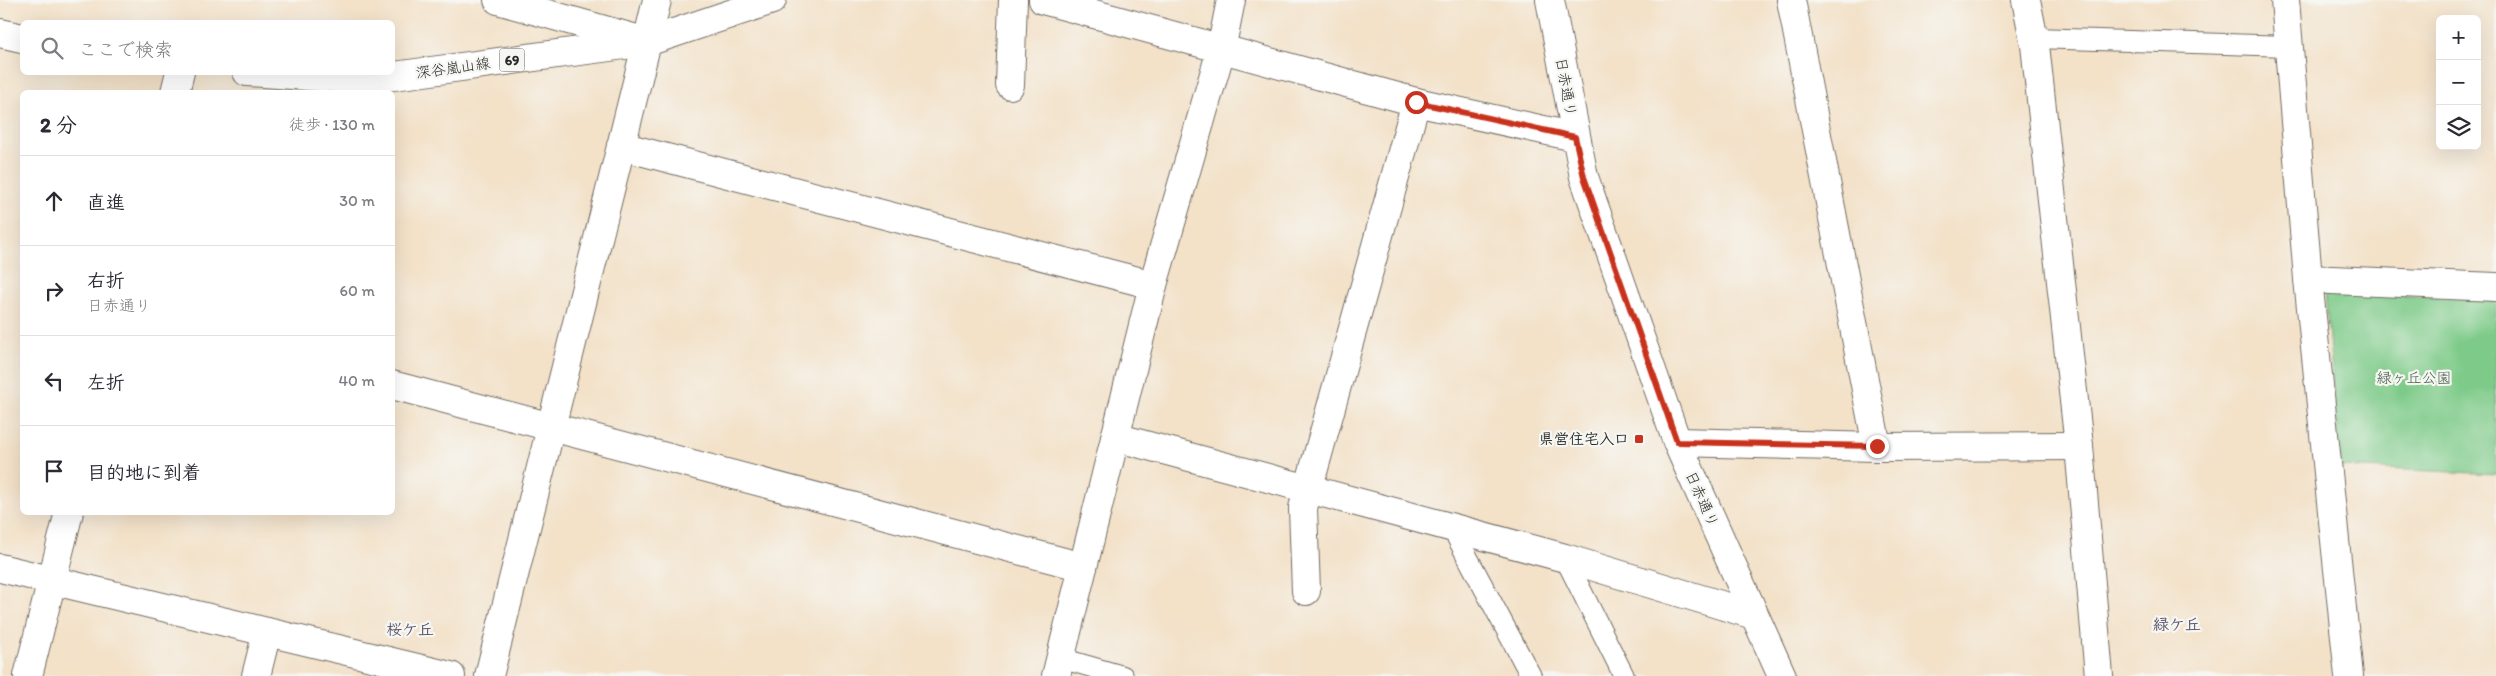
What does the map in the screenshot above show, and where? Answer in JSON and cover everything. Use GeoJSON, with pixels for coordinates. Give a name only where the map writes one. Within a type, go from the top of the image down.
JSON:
{"type":"FeatureCollection","features":[{"type":"Feature","properties":{"kind":"street"},"geometry":{"type":"LineString","coordinates":[[498,0],[646,42]]}},
{"type":"Feature","properties":{"kind":"street"},"geometry":{"type":"LineString","coordinates":[[489,676],[657,0]]}},
{"type":"Feature","properties":{"kind":"street","name":"深谷嵐山線"},"geometry":{"type":"LineString","coordinates":[[291,75],[364,80],[646,42],[772,0]]}},
{"type":"Feature","properties":{"kind":"street"},"geometry":{"type":"LineString","coordinates":[[1010,85],[1013,0]]}},
{"type":"Feature","properties":{"kind":"street"},"geometry":{"type":"LineString","coordinates":[[1043,0],[1416,102],[1575,137]]}},
{"type":"Feature","properties":{"kind":"street"},"geometry":{"type":"LineString","coordinates":[[1058,667],[1152,285],[1221,50],[1231,0]]}},
{"type":"Feature","properties":{"kind":"street","name":"日赤通り"},"geometry":{"type":"LineString","coordinates":[[1550,0],[1584,177],[1677,442],[1782,676]]}},
{"type":"Feature","properties":{"kind":"street"},"geometry":{"type":"LineString","coordinates":[[1791,0],[1877,446]]}},
{"type":"Feature","properties":{"kind":"street"},"geometry":{"type":"LineString","coordinates":[[2026,0],[2034,38],[2079,446],[2099,676]]}},
{"type":"Feature","properties":{"kind":"street"},"geometry":{"type":"LineString","coordinates":[[2285,0],[2308,279],[2349,676]]}},
{"type":"Feature","properties":{"kind":"street"},"geometry":{"type":"LineString","coordinates":[[0,33],[20,38]]}},
{"type":"Feature","properties":{"kind":"street"},"geometry":{"type":"LineString","coordinates":[[175,90],[179,75]]}},
{"type":"Feature","properties":{"kind":"street"},"geometry":{"type":"LineString","coordinates":[[1306,591],[1303,508],[1416,102]]}},
{"type":"Feature","properties":{"kind":"street"},"geometry":{"type":"LineString","coordinates":[[621,146],[1152,285]]}},
{"type":"Feature","properties":{"kind":"street"},"geometry":{"type":"LineString","coordinates":[[2308,279],[2496,288]]}},
{"type":"Feature","properties":{"kind":"street"},"geometry":{"type":"LineString","coordinates":[[395,386],[1083,567]]}},
{"type":"Feature","properties":{"kind":"street"},"geometry":{"type":"LineString","coordinates":[[1115,437],[1565,558],[1754,615]]}},
{"type":"Feature","properties":{"kind":"street"},"geometry":{"type":"LineString","coordinates":[[1677,442],[1877,446],[2079,446]]}},
{"type":"Feature","properties":{"kind":"street"},"geometry":{"type":"LineString","coordinates":[[28,676],[68,515]]}},
{"type":"Feature","properties":{"kind":"street"},"geometry":{"type":"LineString","coordinates":[[0,568],[451,676]]}},
{"type":"Feature","properties":{"kind":"street"},"geometry":{"type":"LineString","coordinates":[[256,676],[267,632]]}},
{"type":"Feature","properties":{"kind":"lane"},"geometry":{"type":"LineString","coordinates":[[2034,38],[2289,46]]}},
{"type":"Feature","properties":{"kind":"lane"},"geometry":{"type":"LineString","coordinates":[[1452,528],[1531,676]]}},
{"type":"Feature","properties":{"kind":"lane"},"geometry":{"type":"LineString","coordinates":[[1565,558],[1624,676]]}},
{"type":"Feature","properties":{"kind":"lane"},"geometry":{"type":"LineString","coordinates":[[1058,667],[1123,676]]}},
{"type":"Feature","properties":{"kind":"green space","name":"緑ヶ丘公園"},"geometry":{"type":"Polygon","coordinates":[[[2325,292],[2496,300],[2496,474],[2340,467],[2325,292]]]}},
{"type":"Feature","properties":{"kind":"place","name":"県営住宅入口"},"geometry":{"type":"Point","coordinates":[1639,439]}},
{"type":"Feature","properties":{"kind":"district","name":"緑ケ丘"},"geometry":{"type":"Point","coordinates":[2177,624]}},
{"type":"Feature","properties":{"kind":"district","name":"桜ケ丘"},"geometry":{"type":"Point","coordinates":[410,629]}},
{"type":"Feature","properties":{"kind":"route"},"geometry":{"type":"LineString","coordinates":[[1416,102],[1575,137],[1584,177],[1677,442],[1877,446]]}}]}
